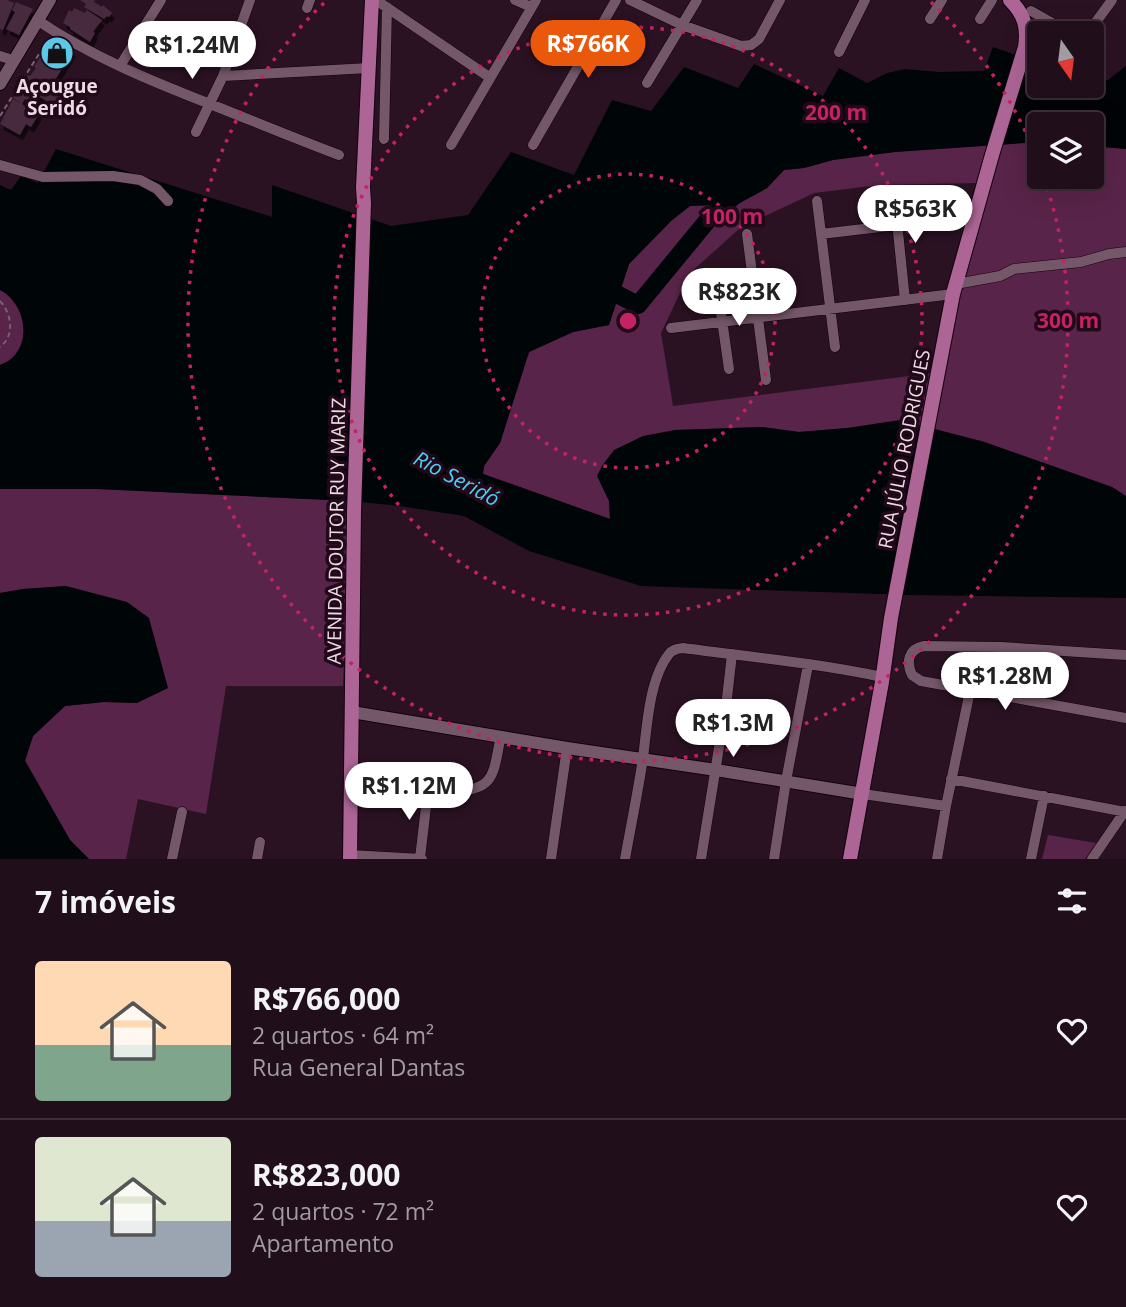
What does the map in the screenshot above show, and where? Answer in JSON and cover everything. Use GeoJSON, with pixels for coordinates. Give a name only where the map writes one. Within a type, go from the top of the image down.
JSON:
{"type":"FeatureCollection","features":[{"type":"Feature","properties":{"kind":"main road","name":"AVENIDA DOUTOR RUY MARIZ"},"geometry":{"type":"LineString","coordinates":[[350,857],[354,512],[363,187],[374,0]]}},
{"type":"Feature","properties":{"kind":"main road"},"geometry":{"type":"LineString","coordinates":[[1010,0],[1023,16],[1028,18]]}},
{"type":"Feature","properties":{"kind":"main road","name":"RUA JÚLIO RODRIGUES"},"geometry":{"type":"LineString","coordinates":[[850,859],[891,618],[955,289],[1023,53],[1028,18]]}},
{"type":"Feature","properties":{"kind":"street"},"geometry":{"type":"LineString","coordinates":[[0,84],[7,58],[49,0]]}},
{"type":"Feature","properties":{"kind":"street"},"geometry":{"type":"LineString","coordinates":[[120,65],[161,0]]}},
{"type":"Feature","properties":{"kind":"street"},"geometry":{"type":"LineString","coordinates":[[196,132],[223,76],[250,0]]}},
{"type":"Feature","properties":{"kind":"street"},"geometry":{"type":"LineString","coordinates":[[374,0],[489,77]]}},
{"type":"Feature","properties":{"kind":"street"},"geometry":{"type":"LineString","coordinates":[[451,145],[534,4],[515,0]]}},
{"type":"Feature","properties":{"kind":"street"},"geometry":{"type":"LineString","coordinates":[[533,145],[616,0]]}},
{"type":"Feature","properties":{"kind":"street"},"geometry":{"type":"LineString","coordinates":[[630,0],[682,25],[741,46],[751,45],[759,38],[780,0]]}},
{"type":"Feature","properties":{"kind":"street"},"geometry":{"type":"LineString","coordinates":[[647,83],[697,0]]}},
{"type":"Feature","properties":{"kind":"street"},"geometry":{"type":"LineString","coordinates":[[839,52],[865,0]]}},
{"type":"Feature","properties":{"kind":"street"},"geometry":{"type":"LineString","coordinates":[[930,19],[942,0]]}},
{"type":"Feature","properties":{"kind":"street"},"geometry":{"type":"LineString","coordinates":[[980,19],[992,0]]}},
{"type":"Feature","properties":{"kind":"street"},"geometry":{"type":"LineString","coordinates":[[1035,0],[1028,18],[1036,21]]}},
{"type":"Feature","properties":{"kind":"street"},"geometry":{"type":"LineString","coordinates":[[1097,21],[1112,0]]}},
{"type":"Feature","properties":{"kind":"street"},"geometry":{"type":"LineString","coordinates":[[384,139],[387,7]]}},
{"type":"Feature","properties":{"kind":"street"},"geometry":{"type":"LineString","coordinates":[[37,20],[53,31],[171,89],[339,155]]}},
{"type":"Feature","properties":{"kind":"street"},"geometry":{"type":"LineString","coordinates":[[223,76],[369,68]]}},
{"type":"Feature","properties":{"kind":"street"},"geometry":{"type":"LineString","coordinates":[[0,165],[43,177],[113,176],[140,180],[157,190],[168,201]]}},
{"type":"Feature","properties":{"kind":"street"},"geometry":{"type":"LineString","coordinates":[[894,193],[905,300]]}},
{"type":"Feature","properties":{"kind":"street"},"geometry":{"type":"LineString","coordinates":[[817,201],[835,348]]}},
{"type":"Feature","properties":{"kind":"street"},"geometry":{"type":"LineString","coordinates":[[821,234],[897,225]]}},
{"type":"Feature","properties":{"kind":"street"},"geometry":{"type":"LineString","coordinates":[[747,234],[766,380]]}},
{"type":"Feature","properties":{"kind":"street"},"geometry":{"type":"LineString","coordinates":[[671,328],[905,300],[955,289],[1014,270],[1081,262],[1126,252]]}},
{"type":"Feature","properties":{"kind":"street"},"geometry":{"type":"LineString","coordinates":[[718,292],[729,369]]}},
{"type":"Feature","properties":{"kind":"street"},"geometry":{"type":"LineString","coordinates":[[1126,655],[1001,647],[924,646],[913,650],[908,661],[912,675],[921,681],[1126,718]]}},
{"type":"Feature","properties":{"kind":"street"},"geometry":{"type":"LineString","coordinates":[[625,859],[650,702],[661,667],[674,649],[766,657],[883,677]]}},
{"type":"Feature","properties":{"kind":"street"},"geometry":{"type":"LineString","coordinates":[[701,859],[732,654]]}},
{"type":"Feature","properties":{"kind":"street"},"geometry":{"type":"LineString","coordinates":[[774,859],[808,665]]}},
{"type":"Feature","properties":{"kind":"street"},"geometry":{"type":"LineString","coordinates":[[937,859],[970,691]]}},
{"type":"Feature","properties":{"kind":"street"},"geometry":{"type":"LineString","coordinates":[[352,712],[946,806]]}},
{"type":"Feature","properties":{"kind":"street"},"geometry":{"type":"LineString","coordinates":[[351,787],[470,791],[480,788],[493,772],[501,736]]}},
{"type":"Feature","properties":{"kind":"street"},"geometry":{"type":"LineString","coordinates":[[551,859],[567,748]]}},
{"type":"Feature","properties":{"kind":"street"},"geometry":{"type":"LineString","coordinates":[[951,779],[1125,812],[1092,859]]}},
{"type":"Feature","properties":{"kind":"street"},"geometry":{"type":"LineString","coordinates":[[350,857],[421,859],[428,790]]}},
{"type":"Feature","properties":{"kind":"street"},"geometry":{"type":"LineString","coordinates":[[1031,859],[1044,796]]}},
{"type":"Feature","properties":{"kind":"street"},"geometry":{"type":"LineString","coordinates":[[172,859],[181,812]]}},
{"type":"Feature","properties":{"kind":"street"},"geometry":{"type":"LineString","coordinates":[[257,859],[260,842]]}},
{"type":"Feature","properties":{"kind":"path"},"geometry":{"type":"LineString","coordinates":[[0,116],[53,31]]}},
{"type":"Feature","properties":{"kind":"path"},"geometry":{"type":"LineString","coordinates":[[0,301],[9,314],[10,331],[8,341],[0,348]]}},
{"type":"Feature","properties":{"kind":"shaded area"},"geometry":{"type":"Polygon","coordinates":[[[1027,143],[1027,189],[1104,189],[1104,147],[1126,149],[1126,496],[1112,487],[982,441],[847,428],[799,432],[762,427],[675,430],[609,501],[610,519],[483,474],[484,466],[500,443],[529,352],[573,332],[609,325],[629,264],[671,221],[690,206],[738,204],[767,188],[784,170],[894,152],[1027,143]],[[977,183],[879,185],[814,193],[740,228],[689,274],[661,333],[673,406],[933,373],[977,183]]]}},
{"type":"Feature","properties":{"kind":"shaded area"},"geometry":{"type":"Polygon","coordinates":[[[0,290],[8,295],[19,310],[24,329],[20,347],[15,355],[0,365],[0,290]]]}},
{"type":"Feature","properties":{"kind":"shaded area"},"geometry":{"type":"Polygon","coordinates":[[[0,489],[98,489],[350,501],[343,686],[226,686],[206,814],[138,799],[126,859],[89,859],[70,840],[25,760],[33,736],[65,706],[104,702],[137,703],[66,586],[0,593],[0,489]]]}},
{"type":"Feature","properties":{"kind":"shaded area"},"geometry":{"type":"Polygon","coordinates":[[[1048,835],[1096,843],[1085,859],[1042,859],[1048,835]]]}},
{"type":"Feature","properties":{"kind":"water","name":"Rio Seridó"},"geometry":{"type":"Polygon","coordinates":[[[993,47],[1027,59],[1027,98],[1104,98],[1104,80],[1126,66],[1126,149],[1104,147],[1104,112],[1027,112],[1027,143],[895,152],[833,160],[784,170],[767,188],[738,204],[690,206],[671,221],[629,264],[609,325],[573,332],[529,352],[500,443],[484,466],[483,474],[610,519],[609,501],[597,476],[614,450],[643,436],[675,430],[762,427],[799,432],[900,420],[981,441],[1112,487],[1126,496],[1126,598],[908,595],[641,586],[529,551],[464,516],[400,506],[350,501],[98,489],[0,489],[0,365],[15,355],[20,347],[24,329],[19,310],[8,295],[0,290],[0,185],[11,190],[21,176],[38,183],[56,149],[272,217],[272,185],[391,226],[468,215],[511,152],[574,175],[612,100],[651,111],[684,67],[738,88],[754,64],[823,96],[839,68],[867,83],[887,73],[905,69],[939,72],[984,71],[993,47]]]}},
{"type":"Feature","properties":{"kind":"water"},"geometry":{"type":"Polygon","coordinates":[[[66,586],[127,602],[149,618],[168,688],[137,703],[104,702],[65,706],[33,736],[25,761],[70,840],[89,859],[0,859],[0,593],[66,586]]]}},
{"type":"Feature","properties":{"kind":"building"},"geometry":{"type":"Polygon","coordinates":[[[0,0],[14,3],[3,30],[0,29],[0,0]]]}},
{"type":"Feature","properties":{"kind":"building"},"geometry":{"type":"Polygon","coordinates":[[[80,0],[95,0],[94,2],[102,7],[103,5],[112,13],[104,19],[84,7],[86,4],[80,0]]]}},
{"type":"Feature","properties":{"kind":"building"},"geometry":{"type":"Polygon","coordinates":[[[16,2],[33,9],[19,35],[6,29],[15,12],[12,10],[16,2]]]}},
{"type":"Feature","properties":{"kind":"building"},"geometry":{"type":"Polygon","coordinates":[[[74,8],[85,13],[87,10],[102,20],[93,32],[95,33],[90,42],[63,23],[69,10],[72,12],[74,8]]]}},
{"type":"Feature","properties":{"kind":"building"},"geometry":{"type":"Polygon","coordinates":[[[52,38],[73,51],[55,80],[75,92],[63,111],[35,94],[30,102],[25,99],[22,104],[13,98],[36,68],[34,67],[52,38]]]}},
{"type":"Feature","properties":{"kind":"building"},"geometry":{"type":"Polygon","coordinates":[[[13,99],[39,114],[31,127],[26,124],[20,135],[0,124],[13,99]]]}},
{"type":"Feature","properties":{"kind":"waterway"},"geometry":{"type":"LineString","coordinates":[[598,293],[605,288],[638,305],[712,215],[741,190]]}},
{"type":"Feature","properties":{"kind":"place","name":"Açougue Seridó"},"geometry":{"type":"Point","coordinates":[57,53]}}]}
